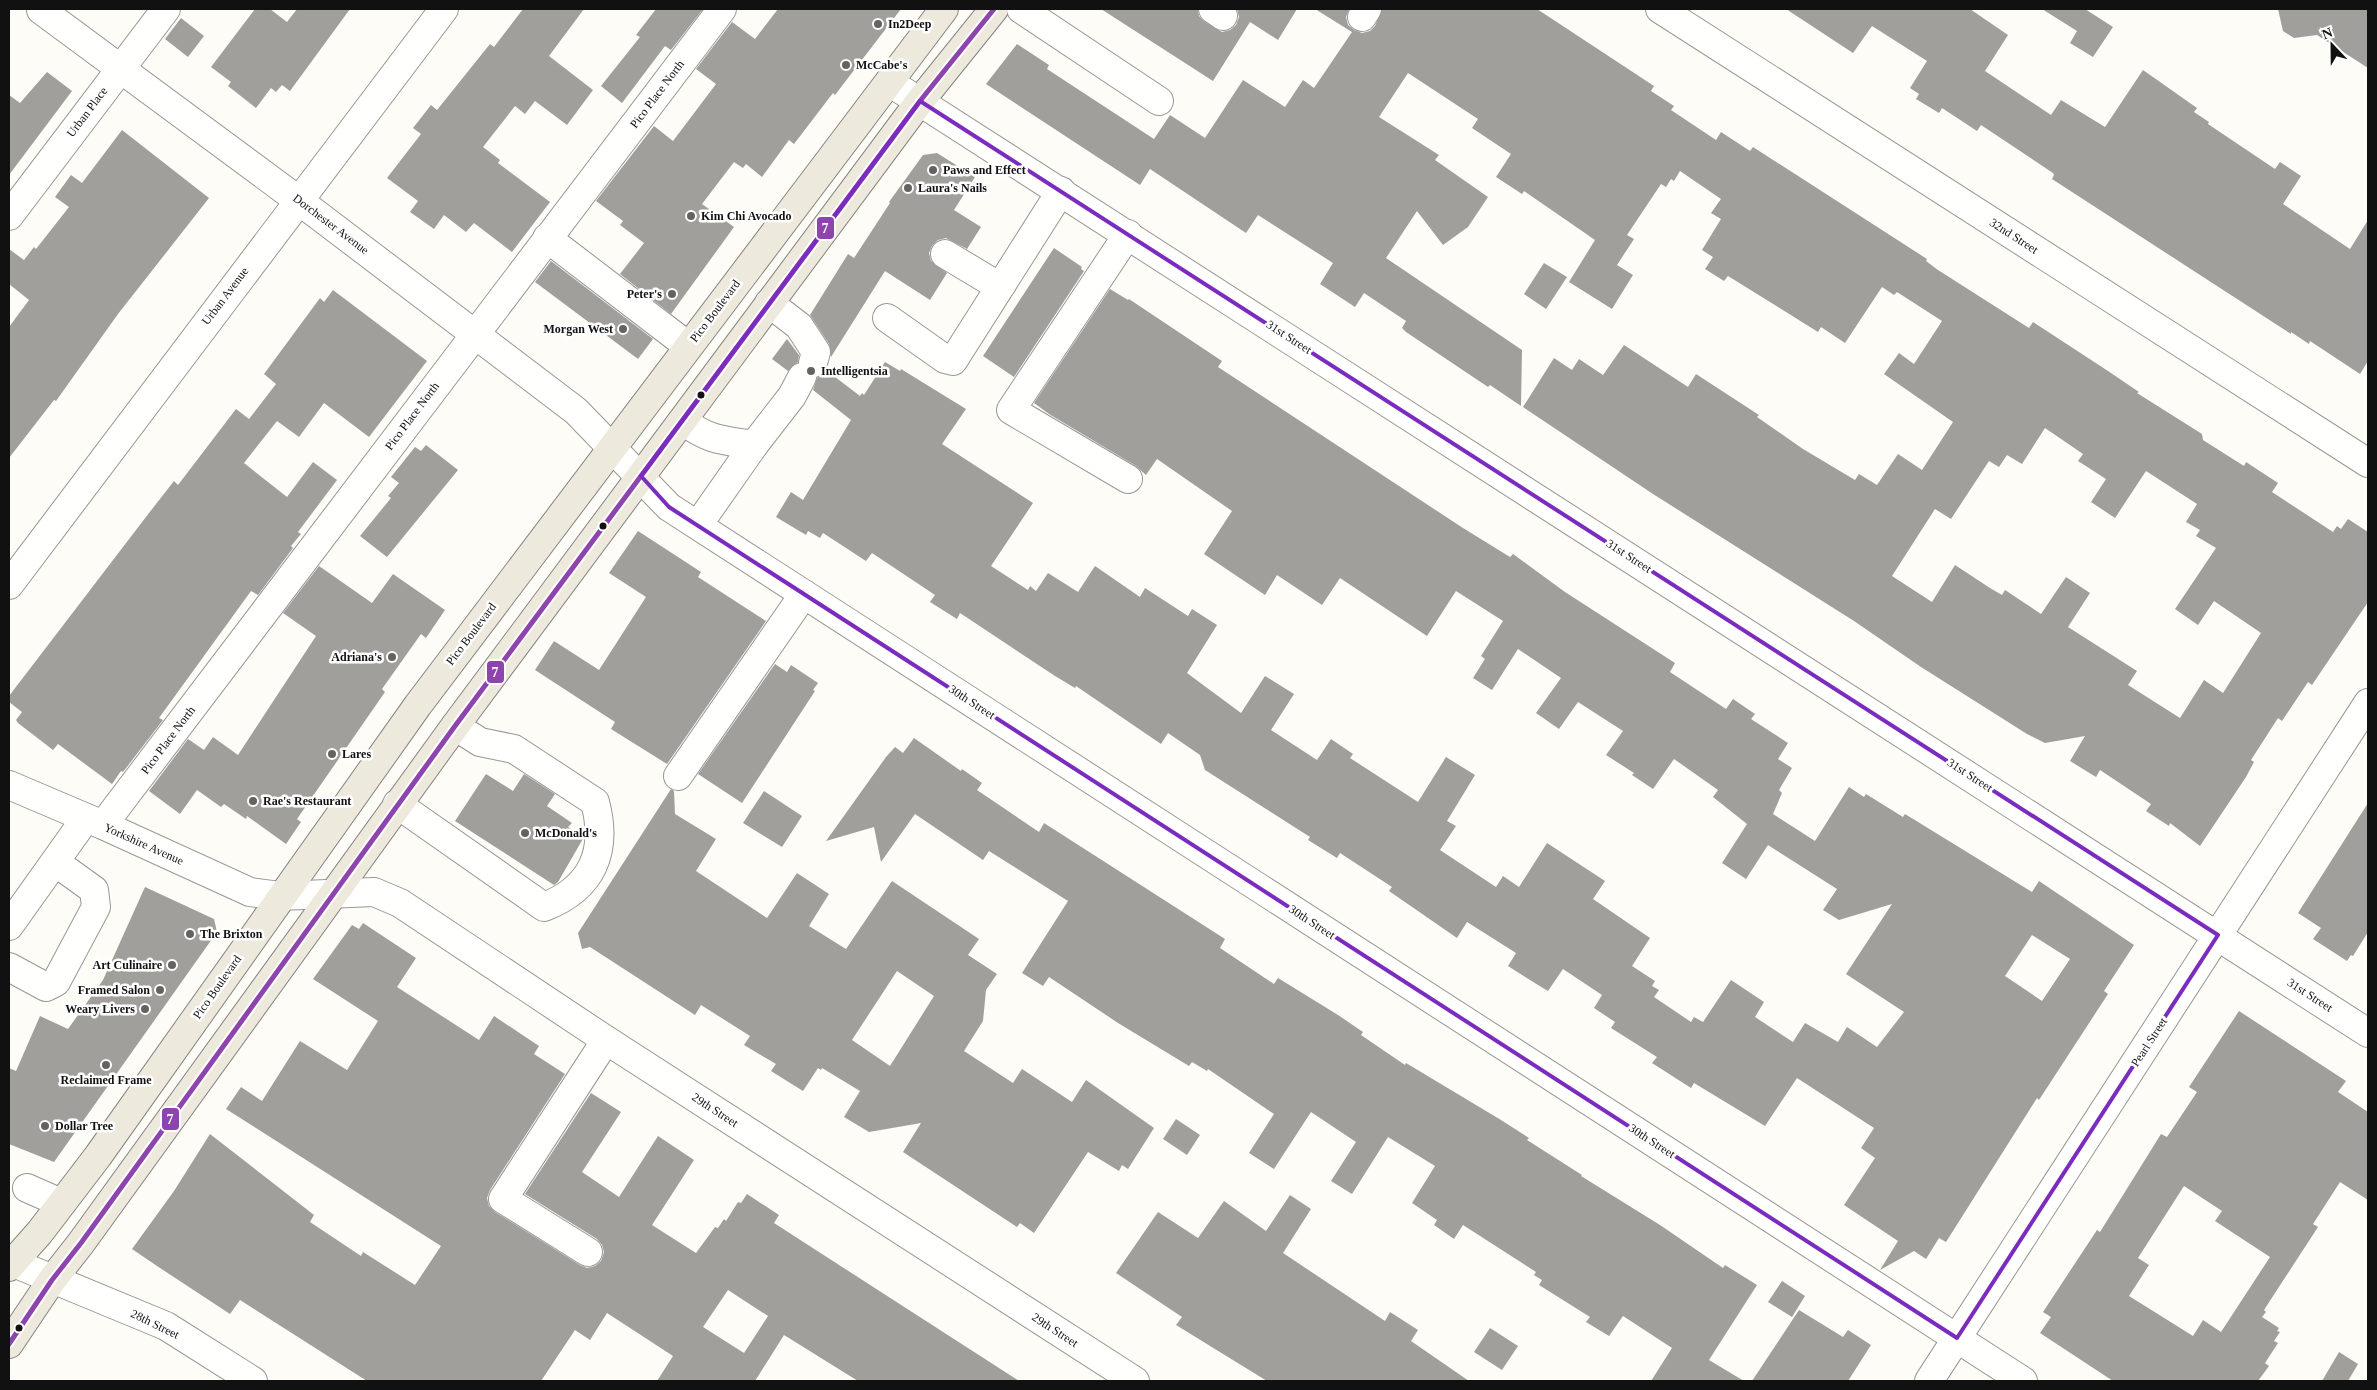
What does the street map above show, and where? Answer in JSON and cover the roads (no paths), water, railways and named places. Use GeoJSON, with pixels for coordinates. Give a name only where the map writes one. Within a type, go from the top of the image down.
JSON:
{"type":"FeatureCollection","features":[{"type":"Feature","properties":{"kind":"main road","name":"Pico Boulevard"},"geometry":{"type":"LineString","coordinates":[[10,1263],[40,1232],[98,1156],[280,896],[418,705],[944,9]]}},
{"type":"Feature","properties":{"kind":"main road"},"geometry":{"type":"LineString","coordinates":[[9,1344],[52,1280],[82,1242],[397,804],[920,101],[994,9]]}},
{"type":"Feature","properties":{"kind":"street","name":"Urban Place"},"geometry":{"type":"LineString","coordinates":[[9,216],[166,9]]}},
{"type":"Feature","properties":{"kind":"street","name":"Urban Avenue"},"geometry":{"type":"LineString","coordinates":[[9,585],[444,9]]}},
{"type":"Feature","properties":{"kind":"street","name":"Pico Place North"},"geometry":{"type":"LineString","coordinates":[[9,926],[55,862],[95,822],[475,332],[722,9]]}},
{"type":"Feature","properties":{"kind":"street"},"geometry":{"type":"LineString","coordinates":[[1021,9],[1158,101]]}},
{"type":"Feature","properties":{"kind":"street","name":"32nd Street"},"geometry":{"type":"LineString","coordinates":[[1660,9],[2368,463]]}},
{"type":"Feature","properties":{"kind":"street","name":"Dorchester Avenue"},"geometry":{"type":"LineString","coordinates":[[41,10],[475,332],[576,411],[613,447]]}},
{"type":"Feature","properties":{"kind":"street","name":"31st Street"},"geometry":{"type":"LineString","coordinates":[[889,82],[2368,1033]]}},
{"type":"Feature","properties":{"kind":"street"},"geometry":{"type":"LineString","coordinates":[[886,318],[944,359],[953,361],[1061,191]]}},
{"type":"Feature","properties":{"kind":"street"},"geometry":{"type":"LineString","coordinates":[[1128,234],[1011,410],[1128,479]]}},
{"type":"Feature","properties":{"kind":"street"},"geometry":{"type":"LineString","coordinates":[[547,238],[688,346]]}},
{"type":"Feature","properties":{"kind":"street"},"geometry":{"type":"LineString","coordinates":[[945,254],[995,284],[1002,284]]}},
{"type":"Feature","properties":{"kind":"street"},"geometry":{"type":"LineString","coordinates":[[698,525],[754,445],[792,396],[808,370],[816,352],[799,326],[769,303]]}},
{"type":"Feature","properties":{"kind":"street"},"geometry":{"type":"LineString","coordinates":[[683,421],[704,436],[723,442],[754,445]]}},
{"type":"Feature","properties":{"kind":"street","name":"30th Street"},"geometry":{"type":"LineString","coordinates":[[613,447],[669,507],[2023,1381]]}},
{"type":"Feature","properties":{"kind":"street"},"geometry":{"type":"LineString","coordinates":[[678,776],[804,594]]}},
{"type":"Feature","properties":{"kind":"street","name":"Pearl Street"},"geometry":{"type":"LineString","coordinates":[[1929,1381],[2368,702]]}},
{"type":"Feature","properties":{"kind":"street"},"geometry":{"type":"LineString","coordinates":[[397,804],[544,907],[561,900],[577,889],[596,862],[601,824],[595,802],[514,749],[480,742],[455,726]]}},
{"type":"Feature","properties":{"kind":"street","name":"Yorkshire Avenue"},"geometry":{"type":"LineString","coordinates":[[9,786],[95,822],[250,892],[280,896]]}},
{"type":"Feature","properties":{"kind":"street"},"geometry":{"type":"LineString","coordinates":[[9,967],[46,987],[56,982],[96,907],[94,890],[55,862]]}},
{"type":"Feature","properties":{"kind":"street","name":"29th Street"},"geometry":{"type":"LineString","coordinates":[[280,896],[374,892],[400,903],[606,1040],[1134,1381]]}},
{"type":"Feature","properties":{"kind":"street"},"geometry":{"type":"LineString","coordinates":[[588,1252],[503,1199],[606,1040]]}},
{"type":"Feature","properties":{"kind":"street"},"geometry":{"type":"LineString","coordinates":[[27,1188],[61,1203]]}},
{"type":"Feature","properties":{"kind":"street","name":"28th Street"},"geometry":{"type":"LineString","coordinates":[[10,1263],[166,1326],[252,1381]]}},
{"type":"Feature","properties":{"kind":"place","name":"In2Deep"},"geometry":{"type":"Point","coordinates":[878,24]}},
{"type":"Feature","properties":{"kind":"place","name":"McCabe's"},"geometry":{"type":"Point","coordinates":[846,65]}},
{"type":"Feature","properties":{"kind":"place","name":"Paws and Effect"},"geometry":{"type":"Point","coordinates":[933,170]}},
{"type":"Feature","properties":{"kind":"place","name":"Laura's Nails"},"geometry":{"type":"Point","coordinates":[908,188]}},
{"type":"Feature","properties":{"kind":"place","name":"Kim Chi Avocado"},"geometry":{"type":"Point","coordinates":[691,216]}},
{"type":"Feature","properties":{"kind":"place","name":"Peter's"},"geometry":{"type":"Point","coordinates":[672,294]}},
{"type":"Feature","properties":{"kind":"place","name":"Morgan West"},"geometry":{"type":"Point","coordinates":[623,329]}},
{"type":"Feature","properties":{"kind":"place","name":"Intelligentsia"},"geometry":{"type":"Point","coordinates":[811,371]}},
{"type":"Feature","properties":{"kind":"place","name":"Adriana's"},"geometry":{"type":"Point","coordinates":[392,657]}},
{"type":"Feature","properties":{"kind":"place","name":"Lares"},"geometry":{"type":"Point","coordinates":[332,754]}},
{"type":"Feature","properties":{"kind":"place","name":"Rae's Restaurant"},"geometry":{"type":"Point","coordinates":[253,801]}},
{"type":"Feature","properties":{"kind":"place","name":"McDonald's"},"geometry":{"type":"Point","coordinates":[525,833]}},
{"type":"Feature","properties":{"kind":"place","name":"The Brixton"},"geometry":{"type":"Point","coordinates":[190,934]}},
{"type":"Feature","properties":{"kind":"place","name":"Art Culinaire"},"geometry":{"type":"Point","coordinates":[172,965]}},
{"type":"Feature","properties":{"kind":"place","name":"Framed Salon"},"geometry":{"type":"Point","coordinates":[160,990]}},
{"type":"Feature","properties":{"kind":"place","name":"Weary Livers"},"geometry":{"type":"Point","coordinates":[145,1009]}},
{"type":"Feature","properties":{"kind":"place","name":"Reclaimed Frame"},"geometry":{"type":"Point","coordinates":[106,1065]}},
{"type":"Feature","properties":{"kind":"place","name":"Dollar Tree"},"geometry":{"type":"Point","coordinates":[45,1126]}}]}
